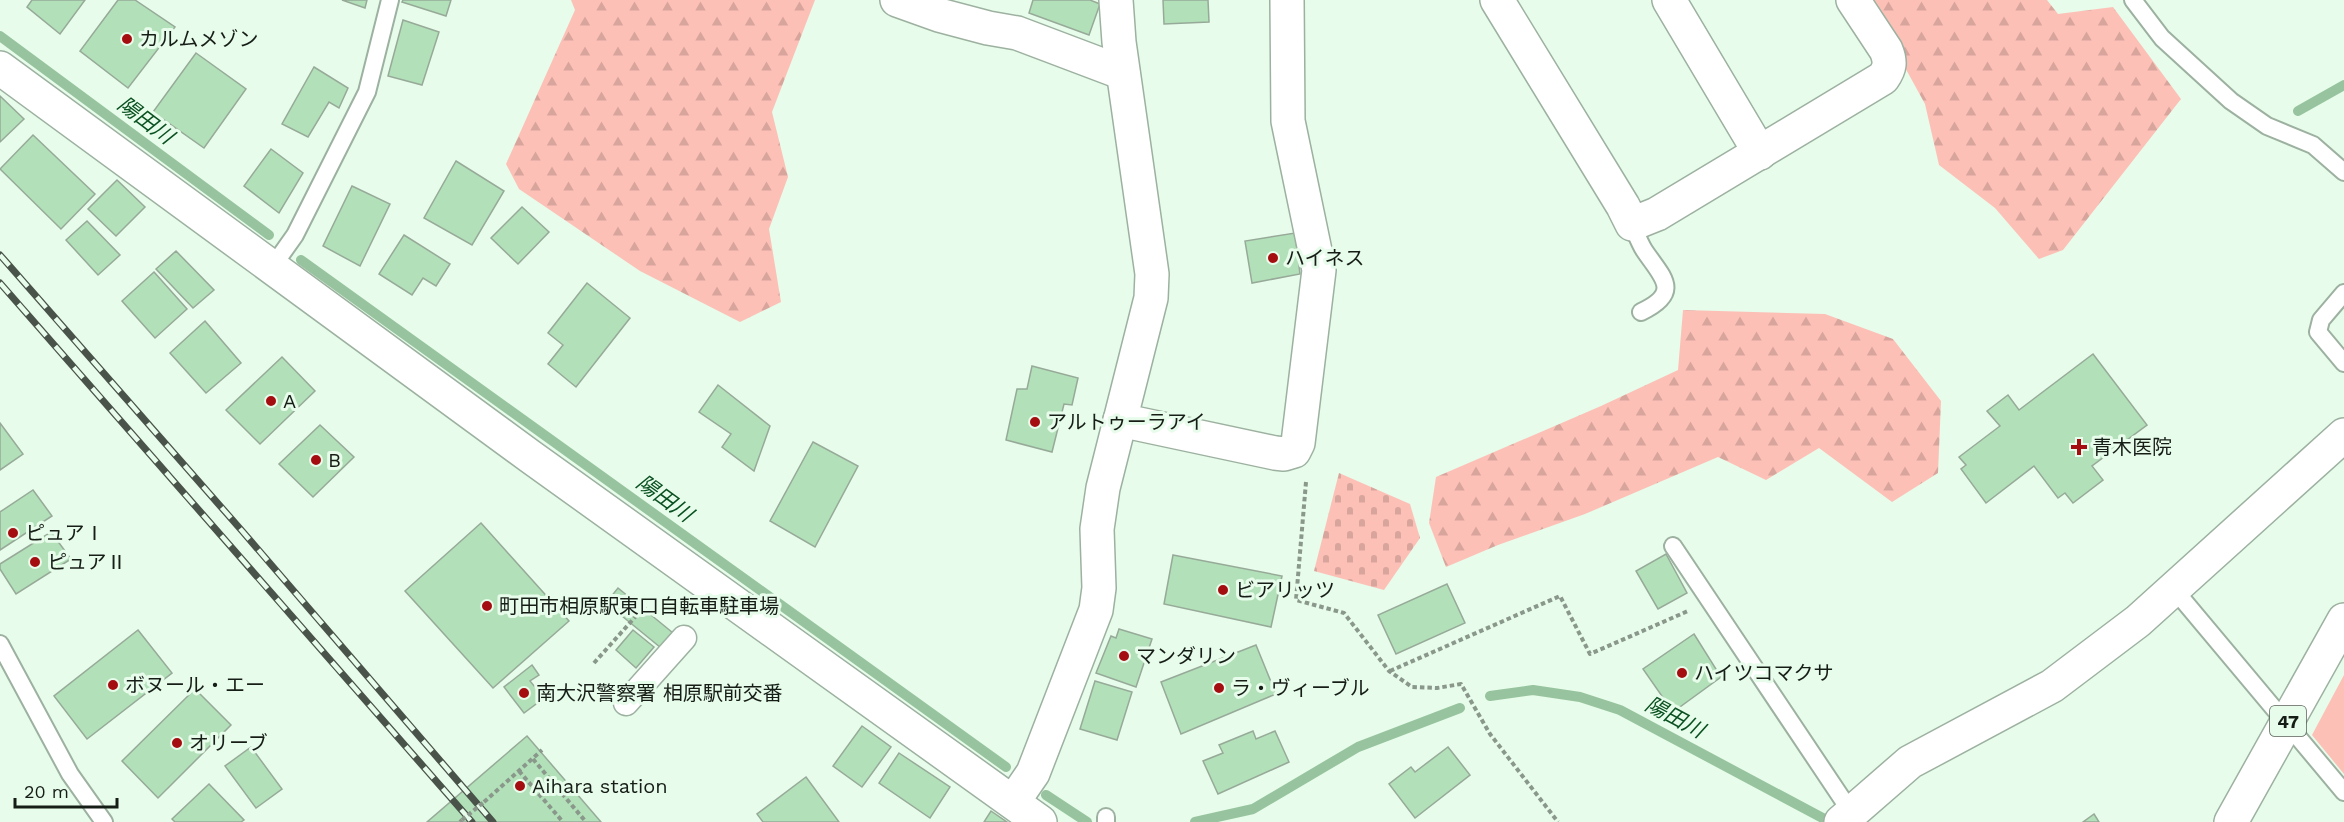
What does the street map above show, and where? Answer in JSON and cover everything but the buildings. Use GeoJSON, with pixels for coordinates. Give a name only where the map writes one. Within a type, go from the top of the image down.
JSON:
{"type":"FeatureCollection","features":[{"type":"Feature","properties":{"kind":"street"},"geometry":{"type":"LineString","coordinates":[[897,0],[959,20],[1017,33],[1123,73]]}},
{"type":"Feature","properties":{"kind":"street"},"geometry":{"type":"LineString","coordinates":[[1013,802],[1033,773],[1096,610],[1099,588],[1096,542],[1102,488],[1151,298],[1152,274],[1123,73],[1116,0]]}},
{"type":"Feature","properties":{"kind":"street"},"geometry":{"type":"LineString","coordinates":[[1120,420],[1275,453],[1284,454],[1294,451],[1300,434],[1319,270],[1288,121],[1287,0]]}},
{"type":"Feature","properties":{"kind":"street"},"geometry":{"type":"LineString","coordinates":[[1497,0],[1632,224],[1657,214],[1883,78],[1889,70],[1890,60],[1886,50],[1853,0]]}},
{"type":"Feature","properties":{"kind":"street"},"geometry":{"type":"LineString","coordinates":[[1669,0],[1760,153]]}},
{"type":"Feature","properties":{"kind":"street"},"geometry":{"type":"LineString","coordinates":[[0,68],[531,457],[1040,822]]}},
{"type":"Feature","properties":{"kind":"street"},"geometry":{"type":"LineString","coordinates":[[1846,817],[1910,762],[2052,686],[2138,621],[2344,435]]}},
{"type":"Feature","properties":{"kind":"street","name":"47"},"geometry":{"type":"LineString","coordinates":[[2231,822],[2344,620]]}},
{"type":"Feature","properties":{"kind":"street"},"geometry":{"type":"LineString","coordinates":[[626,703],[684,638]]}},
{"type":"Feature","properties":{"kind":"lane"},"geometry":{"type":"LineString","coordinates":[[273,266],[295,235],[367,92],[390,0]]}},
{"type":"Feature","properties":{"kind":"lane"},"geometry":{"type":"LineString","coordinates":[[2133,0],[2162,38],[2231,101],[2267,126],[2313,145],[2344,172]]}},
{"type":"Feature","properties":{"kind":"lane"},"geometry":{"type":"LineString","coordinates":[[1632,224],[1643,249],[1664,275],[1666,287],[1663,296],[1654,306],[1641,312]]}},
{"type":"Feature","properties":{"kind":"lane"},"geometry":{"type":"LineString","coordinates":[[2344,293],[2321,320],[2318,332],[2344,363]]}},
{"type":"Feature","properties":{"kind":"lane"},"geometry":{"type":"LineString","coordinates":[[1673,546],[1846,817]]}},
{"type":"Feature","properties":{"kind":"lane"},"geometry":{"type":"LineString","coordinates":[[2173,588],[2344,792]]}},
{"type":"Feature","properties":{"kind":"lane"},"geometry":{"type":"LineString","coordinates":[[0,644],[70,774],[104,822]]}},
{"type":"Feature","properties":{"kind":"path"},"geometry":{"type":"LineString","coordinates":[[1294,451],[1307,479],[1296,600],[1344,614],[1389,671],[1412,687],[1437,688],[1461,684],[1490,734],[1558,822]]}},
{"type":"Feature","properties":{"kind":"path"},"geometry":{"type":"LineString","coordinates":[[1389,671],[1560,596],[1590,654],[1710,602]]}},
{"type":"Feature","properties":{"kind":"path"},"geometry":{"type":"LineString","coordinates":[[594,663],[645,606]]}},
{"type":"Feature","properties":{"kind":"path"},"geometry":{"type":"LineString","coordinates":[[460,822],[541,751]]}},
{"type":"Feature","properties":{"kind":"path"},"geometry":{"type":"LineString","coordinates":[[533,759],[586,822]]}},
{"type":"Feature","properties":{"kind":"path"},"geometry":{"type":"LineString","coordinates":[[519,771],[563,822]]}},
{"type":"Feature","properties":{"kind":"green space"},"geometry":{"type":"Polygon","coordinates":[[[571,0],[815,0],[772,112],[788,177],[769,229],[781,302],[740,322],[640,271],[519,189],[506,164],[575,10],[571,0]]]}},
{"type":"Feature","properties":{"kind":"green space"},"geometry":{"type":"Polygon","coordinates":[[[1868,0],[2047,0],[2058,14],[2113,7],[2181,99],[2063,250],[2039,259],[1995,208],[1939,165],[1925,104],[1868,0]]]}},
{"type":"Feature","properties":{"kind":"green space"},"geometry":{"type":"Polygon","coordinates":[[[1683,310],[1825,314],[1893,339],[1941,401],[1938,473],[1892,502],[1819,448],[1766,480],[1718,457],[1585,514],[1498,545],[1446,567],[1429,523],[1436,477],[1678,370],[1683,310]]]}},
{"type":"Feature","properties":{"kind":"green space"},"geometry":{"type":"Polygon","coordinates":[[[1339,473],[1410,504],[1420,538],[1384,590],[1314,571],[1339,473]]]}},
{"type":"Feature","properties":{"kind":"green space"},"geometry":{"type":"Polygon","coordinates":[[[2344,675],[2344,774],[2312,735],[2344,675]]]}},
{"type":"Feature","properties":{"kind":"waterway","name":"陽田川"},"geometry":{"type":"LineString","coordinates":[[0,36],[269,235]]}},
{"type":"Feature","properties":{"kind":"waterway"},"geometry":{"type":"LineString","coordinates":[[2298,111],[2344,85]]}},
{"type":"Feature","properties":{"kind":"waterway","name":"陽田川"},"geometry":{"type":"LineString","coordinates":[[301,260],[1006,767]]}},
{"type":"Feature","properties":{"kind":"waterway","name":"陽田川"},"geometry":{"type":"LineString","coordinates":[[1490,696],[1533,690],[1580,697],[1620,710],[1830,822]]}},
{"type":"Feature","properties":{"kind":"waterway","name":"陽田川"},"geometry":{"type":"LineString","coordinates":[[1195,822],[1253,809],[1358,747],[1460,708]]}},
{"type":"Feature","properties":{"kind":"waterway","name":"陽田川"},"geometry":{"type":"LineString","coordinates":[[1046,795],[1087,822]]}},
{"type":"Feature","properties":{"kind":"railway"},"geometry":{"type":"LineString","coordinates":[[0,255],[493,822]]}},
{"type":"Feature","properties":{"kind":"railway"},"geometry":{"type":"LineString","coordinates":[[0,283],[472,822]]}},
{"type":"Feature","properties":{"kind":"place","name":"カルムメゾン"},"geometry":{"type":"Point","coordinates":[127,39]}},
{"type":"Feature","properties":{"kind":"place","name":"ハイネス"},"geometry":{"type":"Point","coordinates":[1273,258]}},
{"type":"Feature","properties":{"kind":"place","name":"A"},"geometry":{"type":"Point","coordinates":[271,401]}},
{"type":"Feature","properties":{"kind":"place","name":"アルトゥーラアイ"},"geometry":{"type":"Point","coordinates":[1035,422]}},
{"type":"Feature","properties":{"kind":"place","name":"青木医院"},"geometry":{"type":"Point","coordinates":[2079,447]}},
{"type":"Feature","properties":{"kind":"place","name":"B"},"geometry":{"type":"Point","coordinates":[316,460]}},
{"type":"Feature","properties":{"kind":"place","name":"ピュアⅠ"},"geometry":{"type":"Point","coordinates":[13,533]}},
{"type":"Feature","properties":{"kind":"place","name":"ピュアⅡ"},"geometry":{"type":"Point","coordinates":[35,562]}},
{"type":"Feature","properties":{"kind":"place","name":"ビアリッツ"},"geometry":{"type":"Point","coordinates":[1223,590]}},
{"type":"Feature","properties":{"kind":"place","name":"町田市相原駅東口自転車駐車場"},"geometry":{"type":"Point","coordinates":[487,606]}},
{"type":"Feature","properties":{"kind":"place","name":"マンダリン"},"geometry":{"type":"Point","coordinates":[1124,656]}},
{"type":"Feature","properties":{"kind":"place","name":"ハイツコマクサ"},"geometry":{"type":"Point","coordinates":[1682,673]}},
{"type":"Feature","properties":{"kind":"place","name":"ボヌール・エー"},"geometry":{"type":"Point","coordinates":[113,685]}},
{"type":"Feature","properties":{"kind":"place","name":"ラ・ヴィーブル"},"geometry":{"type":"Point","coordinates":[1219,688]}},
{"type":"Feature","properties":{"kind":"place","name":"南大沢警察署 相原駅前交番"},"geometry":{"type":"Point","coordinates":[524,693]}},
{"type":"Feature","properties":{"kind":"place","name":"オリーブ"},"geometry":{"type":"Point","coordinates":[177,743]}},
{"type":"Feature","properties":{"kind":"place","name":"Aihara station"},"geometry":{"type":"Point","coordinates":[520,786]}}]}
